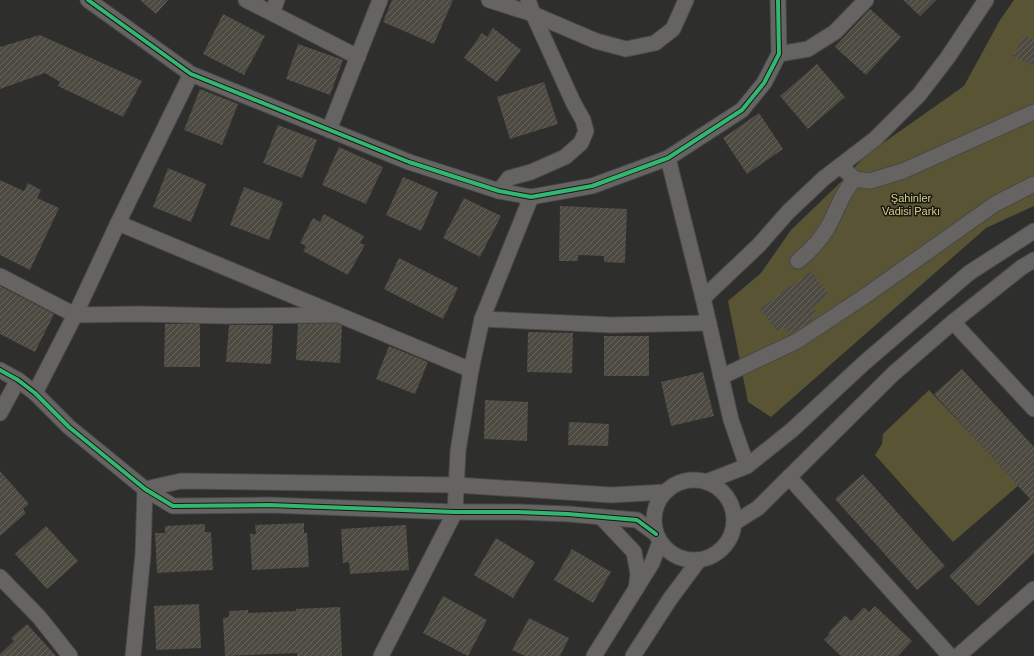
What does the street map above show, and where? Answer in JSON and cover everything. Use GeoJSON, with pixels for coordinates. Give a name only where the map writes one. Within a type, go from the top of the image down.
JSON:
{"type":"FeatureCollection","features":[{"type":"Feature","properties":{"kind":"street"},"geometry":{"type":"LineString","coordinates":[[88,0],[191,74],[409,162],[499,191],[531,197],[592,186],[668,158],[742,110],[764,83],[779,54],[778,0]]}},
{"type":"Feature","properties":{"kind":"street"},"geometry":{"type":"LineString","coordinates":[[246,0],[275,7],[358,57]]}},
{"type":"Feature","properties":{"kind":"street"},"geometry":{"type":"LineString","coordinates":[[329,130],[380,0]]}},
{"type":"Feature","properties":{"kind":"street"},"geometry":{"type":"LineString","coordinates":[[489,0],[530,7],[596,41],[626,49],[655,43],[673,29],[686,0]]}},
{"type":"Feature","properties":{"kind":"street"},"geometry":{"type":"LineString","coordinates":[[779,54],[808,49],[835,32],[866,0]]}},
{"type":"Feature","properties":{"kind":"street"},"geometry":{"type":"LineString","coordinates":[[703,298],[759,245],[788,212],[824,178],[875,139],[919,94],[948,57],[986,0]]}},
{"type":"Feature","properties":{"kind":"street"},"geometry":{"type":"LineString","coordinates":[[499,191],[509,178],[531,172],[565,157],[581,143],[586,131],[583,120],[573,102],[530,7]]}},
{"type":"Feature","properties":{"kind":"street"},"geometry":{"type":"LineString","coordinates":[[35,393],[75,316],[118,223],[191,74]]}},
{"type":"Feature","properties":{"kind":"street"},"geometry":{"type":"LineString","coordinates":[[840,166],[855,179],[870,181],[903,171],[1034,112]]}},
{"type":"Feature","properties":{"kind":"street"},"geometry":{"type":"LineString","coordinates":[[668,158],[703,298],[731,420],[747,466]]}},
{"type":"Feature","properties":{"kind":"street"},"geometry":{"type":"LineString","coordinates":[[798,261],[818,242],[830,223],[843,194],[855,179]]}},
{"type":"Feature","properties":{"kind":"street"},"geometry":{"type":"LineString","coordinates":[[721,376],[797,341],[865,296],[995,204],[1034,184]]}},
{"type":"Feature","properties":{"kind":"street"},"geometry":{"type":"LineString","coordinates":[[381,656],[455,512],[458,450],[470,370],[482,319],[531,197]]}},
{"type":"Feature","properties":{"kind":"street"},"geometry":{"type":"LineString","coordinates":[[118,223],[470,370]]}},
{"type":"Feature","properties":{"kind":"street"},"geometry":{"type":"LineString","coordinates":[[706,482],[747,466],[792,430],[864,363],[969,273],[1034,231]]}},
{"type":"Feature","properties":{"kind":"street"},"geometry":{"type":"LineString","coordinates":[[734,524],[758,508],[893,374],[953,322],[1022,267],[1034,260]]}},
{"type":"Feature","properties":{"kind":"street"},"geometry":{"type":"LineString","coordinates":[[0,276],[75,316],[140,314],[340,316]]}},
{"type":"Feature","properties":{"kind":"street"},"geometry":{"type":"LineString","coordinates":[[482,319],[614,325],[709,323]]}},
{"type":"Feature","properties":{"kind":"street"},"geometry":{"type":"LineString","coordinates":[[953,322],[1034,409]]}},
{"type":"Feature","properties":{"kind":"street"},"geometry":{"type":"LineString","coordinates":[[0,370],[18,380],[35,393],[69,427],[145,489],[174,506],[269,505],[455,512],[518,512],[568,514],[637,520],[658,538],[666,549],[682,558],[699,560],[712,555],[723,548],[732,532],[734,524],[734,514],[727,498],[714,486],[697,480],[679,483],[665,492],[659,500],[655,512],[654,526],[658,538],[652,563],[636,591],[594,656]]}},
{"type":"Feature","properties":{"kind":"street"},"geometry":{"type":"LineString","coordinates":[[0,413],[18,380]]}},
{"type":"Feature","properties":{"kind":"street"},"geometry":{"type":"LineString","coordinates":[[789,477],[950,656]]}},
{"type":"Feature","properties":{"kind":"street"},"geometry":{"type":"LineString","coordinates":[[145,489],[181,481],[456,484],[611,495],[665,492]]}},
{"type":"Feature","properties":{"kind":"street"},"geometry":{"type":"LineString","coordinates":[[133,656],[143,554],[145,489]]}},
{"type":"Feature","properties":{"kind":"street"},"geometry":{"type":"LineString","coordinates":[[601,517],[634,552],[638,574],[636,591]]}},
{"type":"Feature","properties":{"kind":"street"},"geometry":{"type":"LineString","coordinates":[[633,656],[670,599],[699,560]]}},
{"type":"Feature","properties":{"kind":"street"},"geometry":{"type":"LineString","coordinates":[[0,576],[39,617],[70,656]]}},
{"type":"Feature","properties":{"kind":"street"},"geometry":{"type":"LineString","coordinates":[[958,656],[1034,589]]}},
{"type":"Feature","properties":{"kind":"green space","name":"Şahinler Vadisi Parkı"},"geometry":{"type":"Polygon","coordinates":[[[1014,0],[1034,0],[1034,206],[986,228],[771,417],[748,402],[728,301],[761,273],[791,230],[844,179],[866,155],[964,86],[1000,20],[1014,0]]]}},
{"type":"Feature","properties":{"kind":"green space"},"geometry":{"type":"Polygon","coordinates":[[[929,390],[1019,485],[953,542],[875,455],[882,444],[883,434],[929,390]]]}},
{"type":"Feature","properties":{"kind":"building"},"geometry":{"type":"Polygon","coordinates":[[[140,0],[168,0],[156,14],[140,0]]]}},
{"type":"Feature","properties":{"kind":"building"},"geometry":{"type":"Polygon","coordinates":[[[392,0],[453,0],[434,44],[383,22],[392,0]]]}},
{"type":"Feature","properties":{"kind":"building"},"geometry":{"type":"Polygon","coordinates":[[[903,0],[936,0],[920,16],[903,0]]]}},
{"type":"Feature","properties":{"kind":"building"},"geometry":{"type":"Polygon","coordinates":[[[870,9],[901,37],[866,75],[835,47],[870,9]]]}},
{"type":"Feature","properties":{"kind":"building"},"geometry":{"type":"Polygon","coordinates":[[[223,14],[265,36],[244,75],[203,54],[223,14]]]}},
{"type":"Feature","properties":{"kind":"building"},"geometry":{"type":"Polygon","coordinates":[[[493,28],[521,50],[497,82],[464,58],[482,33],[487,37],[493,28]]]}},
{"type":"Feature","properties":{"kind":"building"},"geometry":{"type":"Polygon","coordinates":[[[40,35],[142,81],[123,117],[58,86],[60,82],[45,73],[0,89],[0,47],[40,35]]]}},
{"type":"Feature","properties":{"kind":"building"},"geometry":{"type":"Polygon","coordinates":[[[1024,35],[1034,40],[1034,66],[1013,56],[1024,35]]]}},
{"type":"Feature","properties":{"kind":"building"},"geometry":{"type":"Polygon","coordinates":[[[298,44],[343,60],[330,95],[286,79],[298,44]]]}},
{"type":"Feature","properties":{"kind":"building"},"geometry":{"type":"Polygon","coordinates":[[[817,64],[845,97],[808,129],[780,96],[817,64]]]}},
{"type":"Feature","properties":{"kind":"building"},"geometry":{"type":"Polygon","coordinates":[[[544,82],[558,124],[510,139],[497,97],[544,82]]]}},
{"type":"Feature","properties":{"kind":"building"},"geometry":{"type":"Polygon","coordinates":[[[200,89],[238,104],[222,145],[184,130],[200,89]]]}},
{"type":"Feature","properties":{"kind":"building"},"geometry":{"type":"Polygon","coordinates":[[[759,113],[783,149],[747,174],[723,138],[759,113]]]}},
{"type":"Feature","properties":{"kind":"building"},"geometry":{"type":"Polygon","coordinates":[[[278,125],[317,140],[302,178],[263,163],[278,125]]]}},
{"type":"Feature","properties":{"kind":"building"},"geometry":{"type":"Polygon","coordinates":[[[339,147],[383,167],[366,204],[322,185],[339,147]]]}},
{"type":"Feature","properties":{"kind":"building"},"geometry":{"type":"Polygon","coordinates":[[[168,168],[206,184],[191,222],[153,207],[168,168]]]}},
{"type":"Feature","properties":{"kind":"building"},"geometry":{"type":"Polygon","coordinates":[[[403,177],[438,192],[421,231],[386,215],[403,177]]]}},
{"type":"Feature","properties":{"kind":"building"},"geometry":{"type":"Polygon","coordinates":[[[0,180],[24,191],[28,183],[41,190],[37,198],[59,208],[30,270],[0,255],[0,180]]]}},
{"type":"Feature","properties":{"kind":"building"},"geometry":{"type":"Polygon","coordinates":[[[244,187],[283,202],[269,240],[230,225],[244,187]]]}},
{"type":"Feature","properties":{"kind":"building"},"geometry":{"type":"Polygon","coordinates":[[[464,198],[501,216],[480,257],[443,238],[464,198]]]}},
{"type":"Feature","properties":{"kind":"building"},"geometry":{"type":"Polygon","coordinates":[[[560,206],[627,209],[625,263],[604,262],[604,256],[578,255],[578,261],[559,261],[560,206]]]}},
{"type":"Feature","properties":{"kind":"building"},"geometry":{"type":"Polygon","coordinates":[[[324,214],[364,236],[360,243],[365,245],[348,275],[303,251],[306,246],[300,243],[313,218],[320,222],[324,214]]]}},
{"type":"Feature","properties":{"kind":"building"},"geometry":{"type":"Polygon","coordinates":[[[399,258],[458,288],[443,319],[384,289],[399,258]]]}},
{"type":"Feature","properties":{"kind":"building"},"geometry":{"type":"Polygon","coordinates":[[[811,271],[829,295],[813,307],[816,311],[810,322],[790,334],[784,327],[778,332],[760,309],[811,271]]]}},
{"type":"Feature","properties":{"kind":"building"},"geometry":{"type":"Polygon","coordinates":[[[0,286],[54,314],[35,352],[0,334],[0,286]]]}},
{"type":"Feature","properties":{"kind":"building"},"geometry":{"type":"Polygon","coordinates":[[[336,323],[342,326],[340,363],[296,360],[298,324],[336,323]]]}},
{"type":"Feature","properties":{"kind":"building"},"geometry":{"type":"Polygon","coordinates":[[[165,324],[200,324],[200,367],[164,367],[165,324]]]}},
{"type":"Feature","properties":{"kind":"building"},"geometry":{"type":"Polygon","coordinates":[[[229,325],[273,325],[271,364],[226,362],[229,325]]]}},
{"type":"Feature","properties":{"kind":"building"},"geometry":{"type":"Polygon","coordinates":[[[528,332],[573,333],[572,373],[527,372],[528,332]]]}},
{"type":"Feature","properties":{"kind":"building"},"geometry":{"type":"Polygon","coordinates":[[[604,336],[649,336],[649,376],[604,376],[604,336]]]}},
{"type":"Feature","properties":{"kind":"building"},"geometry":{"type":"Polygon","coordinates":[[[389,346],[428,362],[415,394],[376,379],[389,346]]]}},
{"type":"Feature","properties":{"kind":"building"},"geometry":{"type":"Polygon","coordinates":[[[962,369],[1034,447],[1034,553],[978,606],[949,576],[1030,499],[934,394],[962,369]]]}},
{"type":"Feature","properties":{"kind":"building"},"geometry":{"type":"Polygon","coordinates":[[[703,372],[714,416],[671,426],[661,382],[703,372]]]}},
{"type":"Feature","properties":{"kind":"building"},"geometry":{"type":"Polygon","coordinates":[[[485,400],[528,402],[527,441],[484,439],[485,400]]]}},
{"type":"Feature","properties":{"kind":"building"},"geometry":{"type":"Polygon","coordinates":[[[569,422],[609,424],[608,446],[568,445],[569,422]]]}},
{"type":"Feature","properties":{"kind":"building"},"geometry":{"type":"Polygon","coordinates":[[[0,471],[29,504],[23,509],[26,513],[0,536],[0,471]]]}},
{"type":"Feature","properties":{"kind":"building"},"geometry":{"type":"Polygon","coordinates":[[[863,474],[945,566],[917,590],[835,499],[863,474]]]}},
{"type":"Feature","properties":{"kind":"building"},"geometry":{"type":"Polygon","coordinates":[[[304,523],[304,533],[307,533],[309,567],[252,570],[250,534],[256,534],[255,525],[304,523]]]}},
{"type":"Feature","properties":{"kind":"building"},"geometry":{"type":"Polygon","coordinates":[[[205,524],[205,532],[211,532],[213,570],[157,573],[155,533],[165,533],[165,526],[205,524]]]}},
{"type":"Feature","properties":{"kind":"building"},"geometry":{"type":"Polygon","coordinates":[[[406,525],[409,570],[350,574],[349,562],[343,563],[341,529],[406,525]]]}},
{"type":"Feature","properties":{"kind":"building"},"geometry":{"type":"Polygon","coordinates":[[[46,526],[78,561],[47,589],[15,554],[46,526]]]}},
{"type":"Feature","properties":{"kind":"building"},"geometry":{"type":"Polygon","coordinates":[[[496,538],[535,562],[513,598],[474,575],[496,538]]]}},
{"type":"Feature","properties":{"kind":"building"},"geometry":{"type":"Polygon","coordinates":[[[572,549],[611,572],[593,603],[554,580],[572,549]]]}},
{"type":"Feature","properties":{"kind":"building"},"geometry":{"type":"Polygon","coordinates":[[[443,596],[487,620],[468,656],[423,633],[443,596]]]}},
{"type":"Feature","properties":{"kind":"building"},"geometry":{"type":"Polygon","coordinates":[[[199,604],[201,648],[156,650],[154,606],[199,604]]]}},
{"type":"Feature","properties":{"kind":"building"},"geometry":{"type":"Polygon","coordinates":[[[875,606],[912,641],[898,656],[841,656],[824,640],[830,634],[828,633],[845,615],[851,621],[864,607],[869,612],[875,606]]]}},
{"type":"Feature","properties":{"kind":"building"},"geometry":{"type":"Polygon","coordinates":[[[340,607],[342,656],[297,656],[297,653],[225,656],[223,618],[229,617],[229,611],[248,610],[248,613],[340,607]]]}},
{"type":"Feature","properties":{"kind":"building"},"geometry":{"type":"Polygon","coordinates":[[[529,618],[569,638],[560,656],[525,656],[512,650],[529,618]]]}},
{"type":"Feature","properties":{"kind":"building"},"geometry":{"type":"Polygon","coordinates":[[[27,624],[56,656],[0,656],[0,654],[14,641],[11,638],[27,624]]]}},
{"type":"Feature","properties":{"kind":"cycle path"},"geometry":{"type":"LineString","coordinates":[[88,0],[191,74],[409,162],[499,191],[531,197],[592,186],[668,158],[742,110],[764,83],[779,54],[778,0]]}},
{"type":"Feature","properties":{"kind":"cycle path"},"geometry":{"type":"LineString","coordinates":[[0,370],[18,380],[35,393],[69,427],[145,489],[173,506],[269,505],[455,512],[568,514],[637,520],[656,534]]}}]}
